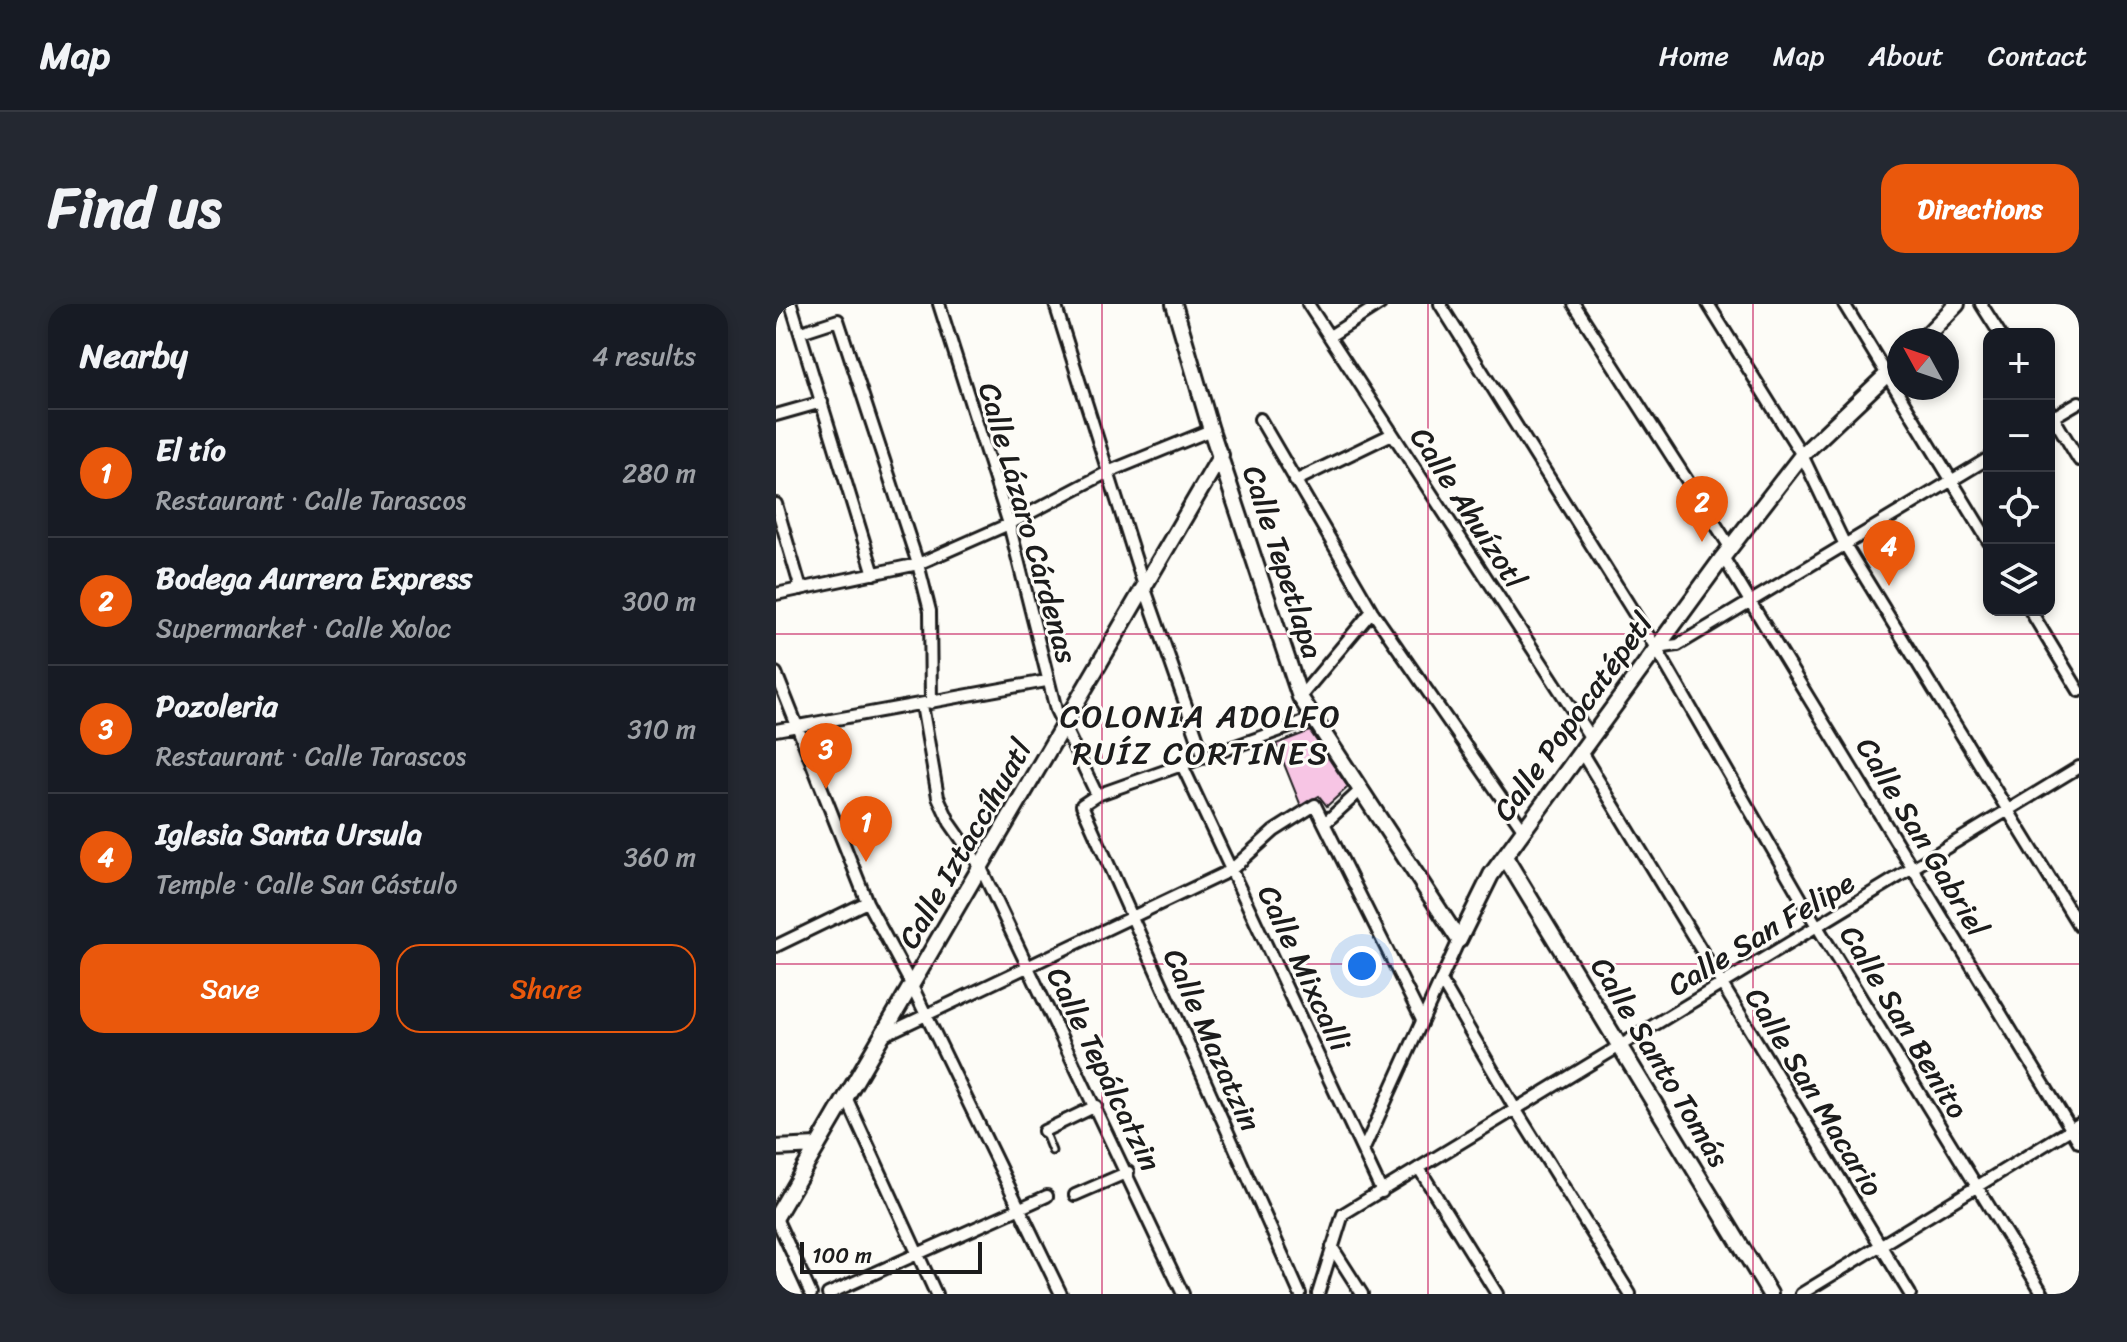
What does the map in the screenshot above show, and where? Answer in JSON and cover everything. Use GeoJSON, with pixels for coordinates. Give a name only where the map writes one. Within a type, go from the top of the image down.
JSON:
{"type":"FeatureCollection","features":[{"type":"Feature","properties":{"kind":"street"},"geometry":{"type":"LineString","coordinates":[[791,304],[874,574]]}},
{"type":"Feature","properties":{"kind":"street","name":"Calle Lázaro Cárdenas"},"geometry":{"type":"LineString","coordinates":[[939,304],[1009,524],[1046,681],[1056,710],[1097,795]]}},
{"type":"Feature","properties":{"kind":"street"},"geometry":{"type":"LineString","coordinates":[[1055,304],[1145,589],[1204,757]]}},
{"type":"Feature","properties":{"kind":"street","name":"Calle Tepetlapa"},"geometry":{"type":"LineString","coordinates":[[1174,304],[1211,430],[1300,697],[1459,940]]}},
{"type":"Feature","properties":{"kind":"street","name":"Calle Ahuízotl"},"geometry":{"type":"LineString","coordinates":[[1308,304],[1390,435],[1590,737]]}},
{"type":"Feature","properties":{"kind":"street"},"geometry":{"type":"LineString","coordinates":[[1330,336],[1380,304]]}},
{"type":"Feature","properties":{"kind":"street","name":"Calle San Benito"},"geometry":{"type":"LineString","coordinates":[[1440,304],[1656,648],[1818,928],[2043,1294]]}},
{"type":"Feature","properties":{"kind":"street","name":"Calle San Gabriel"},"geometry":{"type":"LineString","coordinates":[[1574,304],[1727,552],[1749,599],[1913,869],[2075,1126],[2079,1142]]}},
{"type":"Feature","properties":{"kind":"street"},"geometry":{"type":"LineString","coordinates":[[1708,304],[1802,455],[1845,545],[2079,926]]}},
{"type":"Feature","properties":{"kind":"street"},"geometry":{"type":"LineString","coordinates":[[1844,304],[1887,359]]}},
{"type":"Feature","properties":{"kind":"street"},"geometry":{"type":"LineString","coordinates":[[1934,328],[1957,304]]}},
{"type":"Feature","properties":{"kind":"street"},"geometry":{"type":"LineString","coordinates":[[1981,304],[1996,328]]}},
{"type":"Feature","properties":{"kind":"street","name":"Calle Tepálcatzin"},"geometry":{"type":"LineString","coordinates":[[801,332],[838,320],[918,564],[930,611],[927,704],[938,797],[950,823],[980,866],[1128,1172],[1183,1294]]}},
{"type":"Feature","properties":{"kind":"street","name":"Calle Popocatépetl"},"geometry":{"type":"LineString","coordinates":[[1363,1151],[1491,875],[1580,750],[1802,455],[1887,375]]}},
{"type":"Feature","properties":{"kind":"street"},"geometry":{"type":"LineString","coordinates":[[1910,400],[1952,481],[1983,532]]}},
{"type":"Feature","properties":{"kind":"street"},"geometry":{"type":"LineString","coordinates":[[776,415],[822,402]]}},
{"type":"Feature","properties":{"kind":"street"},"geometry":{"type":"LineString","coordinates":[[2055,414],[2079,402]]}},
{"type":"Feature","properties":{"kind":"street"},"geometry":{"type":"LineString","coordinates":[[1260,419],[1372,611],[1523,829]]}},
{"type":"Feature","properties":{"kind":"street"},"geometry":{"type":"LineString","coordinates":[[2055,422],[2079,460]]}},
{"type":"Feature","properties":{"kind":"street"},"geometry":{"type":"LineString","coordinates":[[776,594],[918,564],[1009,524],[1108,472],[1211,430]]}},
{"type":"Feature","properties":{"kind":"street"},"geometry":{"type":"LineString","coordinates":[[1295,481],[1390,435]]}},
{"type":"Feature","properties":{"kind":"street","name":"Calle Iztaccíhuatl"},"geometry":{"type":"LineString","coordinates":[[776,1218],[1221,455]]}},
{"type":"Feature","properties":{"kind":"street"},"geometry":{"type":"LineString","coordinates":[[1656,648],[1678,645],[1749,599],[1983,462]]}},
{"type":"Feature","properties":{"kind":"street"},"geometry":{"type":"LineString","coordinates":[[776,504],[801,589]]}},
{"type":"Feature","properties":{"kind":"street"},"geometry":{"type":"LineString","coordinates":[[1300,697],[1372,611]]}},
{"type":"Feature","properties":{"kind":"street"},"geometry":{"type":"LineString","coordinates":[[2034,616],[2079,691]]}},
{"type":"Feature","properties":{"kind":"street"},"geometry":{"type":"LineString","coordinates":[[776,673],[867,902],[912,986],[1061,1294]]}},
{"type":"Feature","properties":{"kind":"street"},"geometry":{"type":"LineString","coordinates":[[776,730],[1046,681]]}},
{"type":"Feature","properties":{"kind":"street"},"geometry":{"type":"LineString","coordinates":[[1097,795],[1312,719]]}},
{"type":"Feature","properties":{"kind":"street","name":"Calle San Macario"},"geometry":{"type":"LineString","coordinates":[[1580,750],[1910,1294]]}},
{"type":"Feature","properties":{"kind":"street","name":"Calle Mixcalli"},"geometry":{"type":"LineString","coordinates":[[1182,765],[1382,1192]]}},
{"type":"Feature","properties":{"kind":"street","name":"Calle San Felipe"},"geometry":{"type":"LineString","coordinates":[[1332,1247],[1343,1214],[1517,1112],[2079,767]]}},
{"type":"Feature","properties":{"kind":"street"},"geometry":{"type":"LineString","coordinates":[[1325,823],[1362,789]]}},
{"type":"Feature","properties":{"kind":"street","name":"Calle Mazatzin"},"geometry":{"type":"LineString","coordinates":[[1097,795],[1082,805],[1300,1294]]}},
{"type":"Feature","properties":{"kind":"street"},"geometry":{"type":"LineString","coordinates":[[884,1035],[1231,870],[1274,831],[1315,805],[1422,1020]]}},
{"type":"Feature","properties":{"kind":"street","name":"Calle Santo Tomás"},"geometry":{"type":"LineString","coordinates":[[1505,857],[1770,1294]]}},
{"type":"Feature","properties":{"kind":"street"},"geometry":{"type":"LineString","coordinates":[[776,946],[867,902]]}},
{"type":"Feature","properties":{"kind":"street"},"geometry":{"type":"LineString","coordinates":[[1441,981],[1517,1112],[1630,1294]]}},
{"type":"Feature","properties":{"kind":"street"},"geometry":{"type":"LineString","coordinates":[[846,1097],[936,1294]]}},
{"type":"Feature","properties":{"kind":"street"},"geometry":{"type":"LineString","coordinates":[[1044,1131],[1096,1106]]}},
{"type":"Feature","properties":{"kind":"street"},"geometry":{"type":"LineString","coordinates":[[1801,1294],[2075,1126]]}},
{"type":"Feature","properties":{"kind":"street"},"geometry":{"type":"LineString","coordinates":[[776,1148],[817,1146]]}},
{"type":"Feature","properties":{"kind":"street"},"geometry":{"type":"LineString","coordinates":[[1420,1170],[1497,1294]]}},
{"type":"Feature","properties":{"kind":"street"},"geometry":{"type":"LineString","coordinates":[[1075,1195],[1128,1172]]}},
{"type":"Feature","properties":{"kind":"street"},"geometry":{"type":"LineString","coordinates":[[828,1294],[1047,1196]]}},
{"type":"Feature","properties":{"kind":"street"},"geometry":{"type":"LineString","coordinates":[[776,1218],[811,1294]]}},
{"type":"Feature","properties":{"kind":"street"},"geometry":{"type":"LineString","coordinates":[[1318,1294],[1332,1247]]}},
{"type":"Feature","properties":{"kind":"street"},"geometry":{"type":"LineString","coordinates":[[1332,1247],[1362,1294]]}},
{"type":"Feature","properties":{"kind":"lane"},"geometry":{"type":"LineString","coordinates":[[1044,1131],[1052,1151]]}},
{"type":"Feature","properties":{"kind":"building"},"geometry":{"type":"Polygon","coordinates":[[[1310,731],[1348,787],[1327,806],[1319,796],[1301,806],[1276,744],[1310,731]]]}},
{"type":"Feature","properties":{"kind":"place","name":"Bodega Aurrera Express"},"geometry":{"type":"Point","coordinates":[1702,542]}},
{"type":"Feature","properties":{"kind":"place","name":"Iglesia Santa Ursula"},"geometry":{"type":"Point","coordinates":[1889,586]}},
{"type":"Feature","properties":{"kind":"place","name":"Pozoleria"},"geometry":{"type":"Point","coordinates":[826,789]}},
{"type":"Feature","properties":{"kind":"place","name":"El tío"},"geometry":{"type":"Point","coordinates":[866,862]}},
{"type":"Feature","properties":{"kind":"district","name":"COLONIA ADOLFO RUÍZ CORTINES"},"geometry":{"type":"Point","coordinates":[1201,734]}}]}
